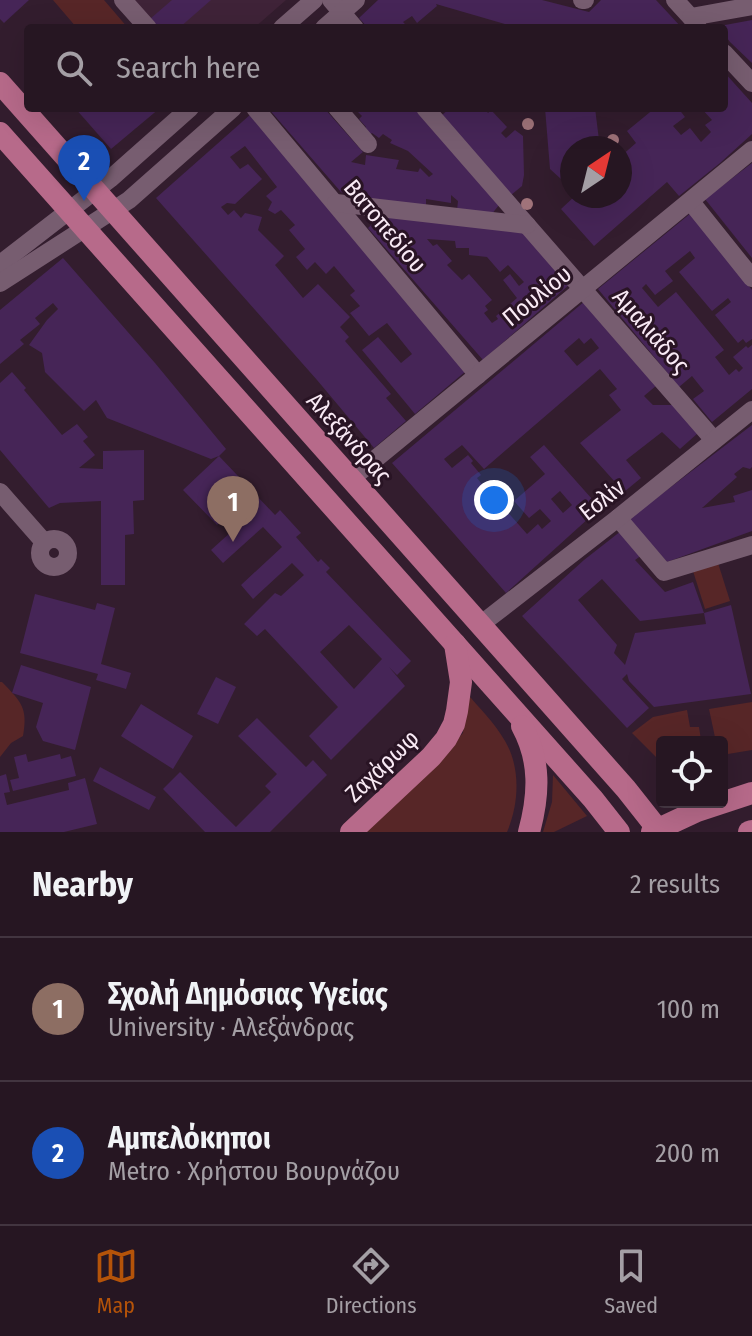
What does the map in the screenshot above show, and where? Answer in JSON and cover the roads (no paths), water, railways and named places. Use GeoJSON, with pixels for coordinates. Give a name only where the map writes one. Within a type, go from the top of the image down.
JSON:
{"type":"FeatureCollection","features":[{"type":"Feature","properties":{"kind":"main road","name":"Αλεξάνδρας"},"geometry":{"type":"LineString","coordinates":[[0,83],[24,110]]}},
{"type":"Feature","properties":{"kind":"main road","name":"Αλεξάνδρας"},"geometry":{"type":"LineString","coordinates":[[26,112],[626,789],[657,831]]}},
{"type":"Feature","properties":{"kind":"main road"},"geometry":{"type":"LineString","coordinates":[[0,133],[602,809],[619,832]]}},
{"type":"Feature","properties":{"kind":"main road","name":"Ζαχάρωφ"},"geometry":{"type":"LineString","coordinates":[[351,832],[446,739],[457,711],[461,682],[454,643]]}},
{"type":"Feature","properties":{"kind":"main road"},"geometry":{"type":"LineString","coordinates":[[512,708],[529,738],[538,776],[529,832]]}},
{"type":"Feature","properties":{"kind":"main road"},"geometry":{"type":"LineString","coordinates":[[657,831],[697,811],[752,793]]}},
{"type":"Feature","properties":{"kind":"street"},"geometry":{"type":"LineString","coordinates":[[123,0],[144,24]]}},
{"type":"Feature","properties":{"kind":"street"},"geometry":{"type":"LineString","coordinates":[[287,24],[314,0]]}},
{"type":"Feature","properties":{"kind":"street"},"geometry":{"type":"LineString","coordinates":[[326,24],[336,6],[356,0]]}},
{"type":"Feature","properties":{"kind":"street"},"geometry":{"type":"LineString","coordinates":[[675,0],[696,23],[752,6]]}},
{"type":"Feature","properties":{"kind":"street"},"geometry":{"type":"LineString","coordinates":[[336,6],[352,24]]}},
{"type":"Feature","properties":{"kind":"street"},"geometry":{"type":"LineString","coordinates":[[728,57],[752,83]]}},
{"type":"Feature","properties":{"kind":"street"},"geometry":{"type":"LineString","coordinates":[[0,264],[95,190],[185,112]]}},
{"type":"Feature","properties":{"kind":"street"},"geometry":{"type":"LineString","coordinates":[[0,283],[129,200],[228,112]]}},
{"type":"Feature","properties":{"kind":"street","name":"Βατοπεδίου"},"geometry":{"type":"LineString","coordinates":[[258,112],[478,375]]}},
{"type":"Feature","properties":{"kind":"street"},"geometry":{"type":"LineString","coordinates":[[340,112],[368,144]]}},
{"type":"Feature","properties":{"kind":"street","name":"Αμαλιάδος"},"geometry":{"type":"LineString","coordinates":[[428,112],[714,440]]}},
{"type":"Feature","properties":{"kind":"street","name":"Πουλίου"},"geometry":{"type":"LineString","coordinates":[[351,479],[752,150]]}},
{"type":"Feature","properties":{"kind":"street"},"geometry":{"type":"LineString","coordinates":[[691,202],[752,278]]}},
{"type":"Feature","properties":{"kind":"street"},"geometry":{"type":"LineString","coordinates":[[336,203],[527,225]]}},
{"type":"Feature","properties":{"kind":"street","name":"Εσλίν"},"geometry":{"type":"LineString","coordinates":[[480,625],[752,410]]}},
{"type":"Feature","properties":{"kind":"street"},"geometry":{"type":"LineString","coordinates":[[0,492],[44,542]]}},
{"type":"Feature","properties":{"kind":"street"},"geometry":{"type":"LineString","coordinates":[[618,518],[664,572],[752,545]]}},
{"type":"Feature","properties":{"kind":"place","name":"Αμπελόκηποι"},"geometry":{"type":"Point","coordinates":[84,201]}},
{"type":"Feature","properties":{"kind":"place","name":"Σχολή Δημόσιας Υγείας"},"geometry":{"type":"Point","coordinates":[233,542]}}]}
